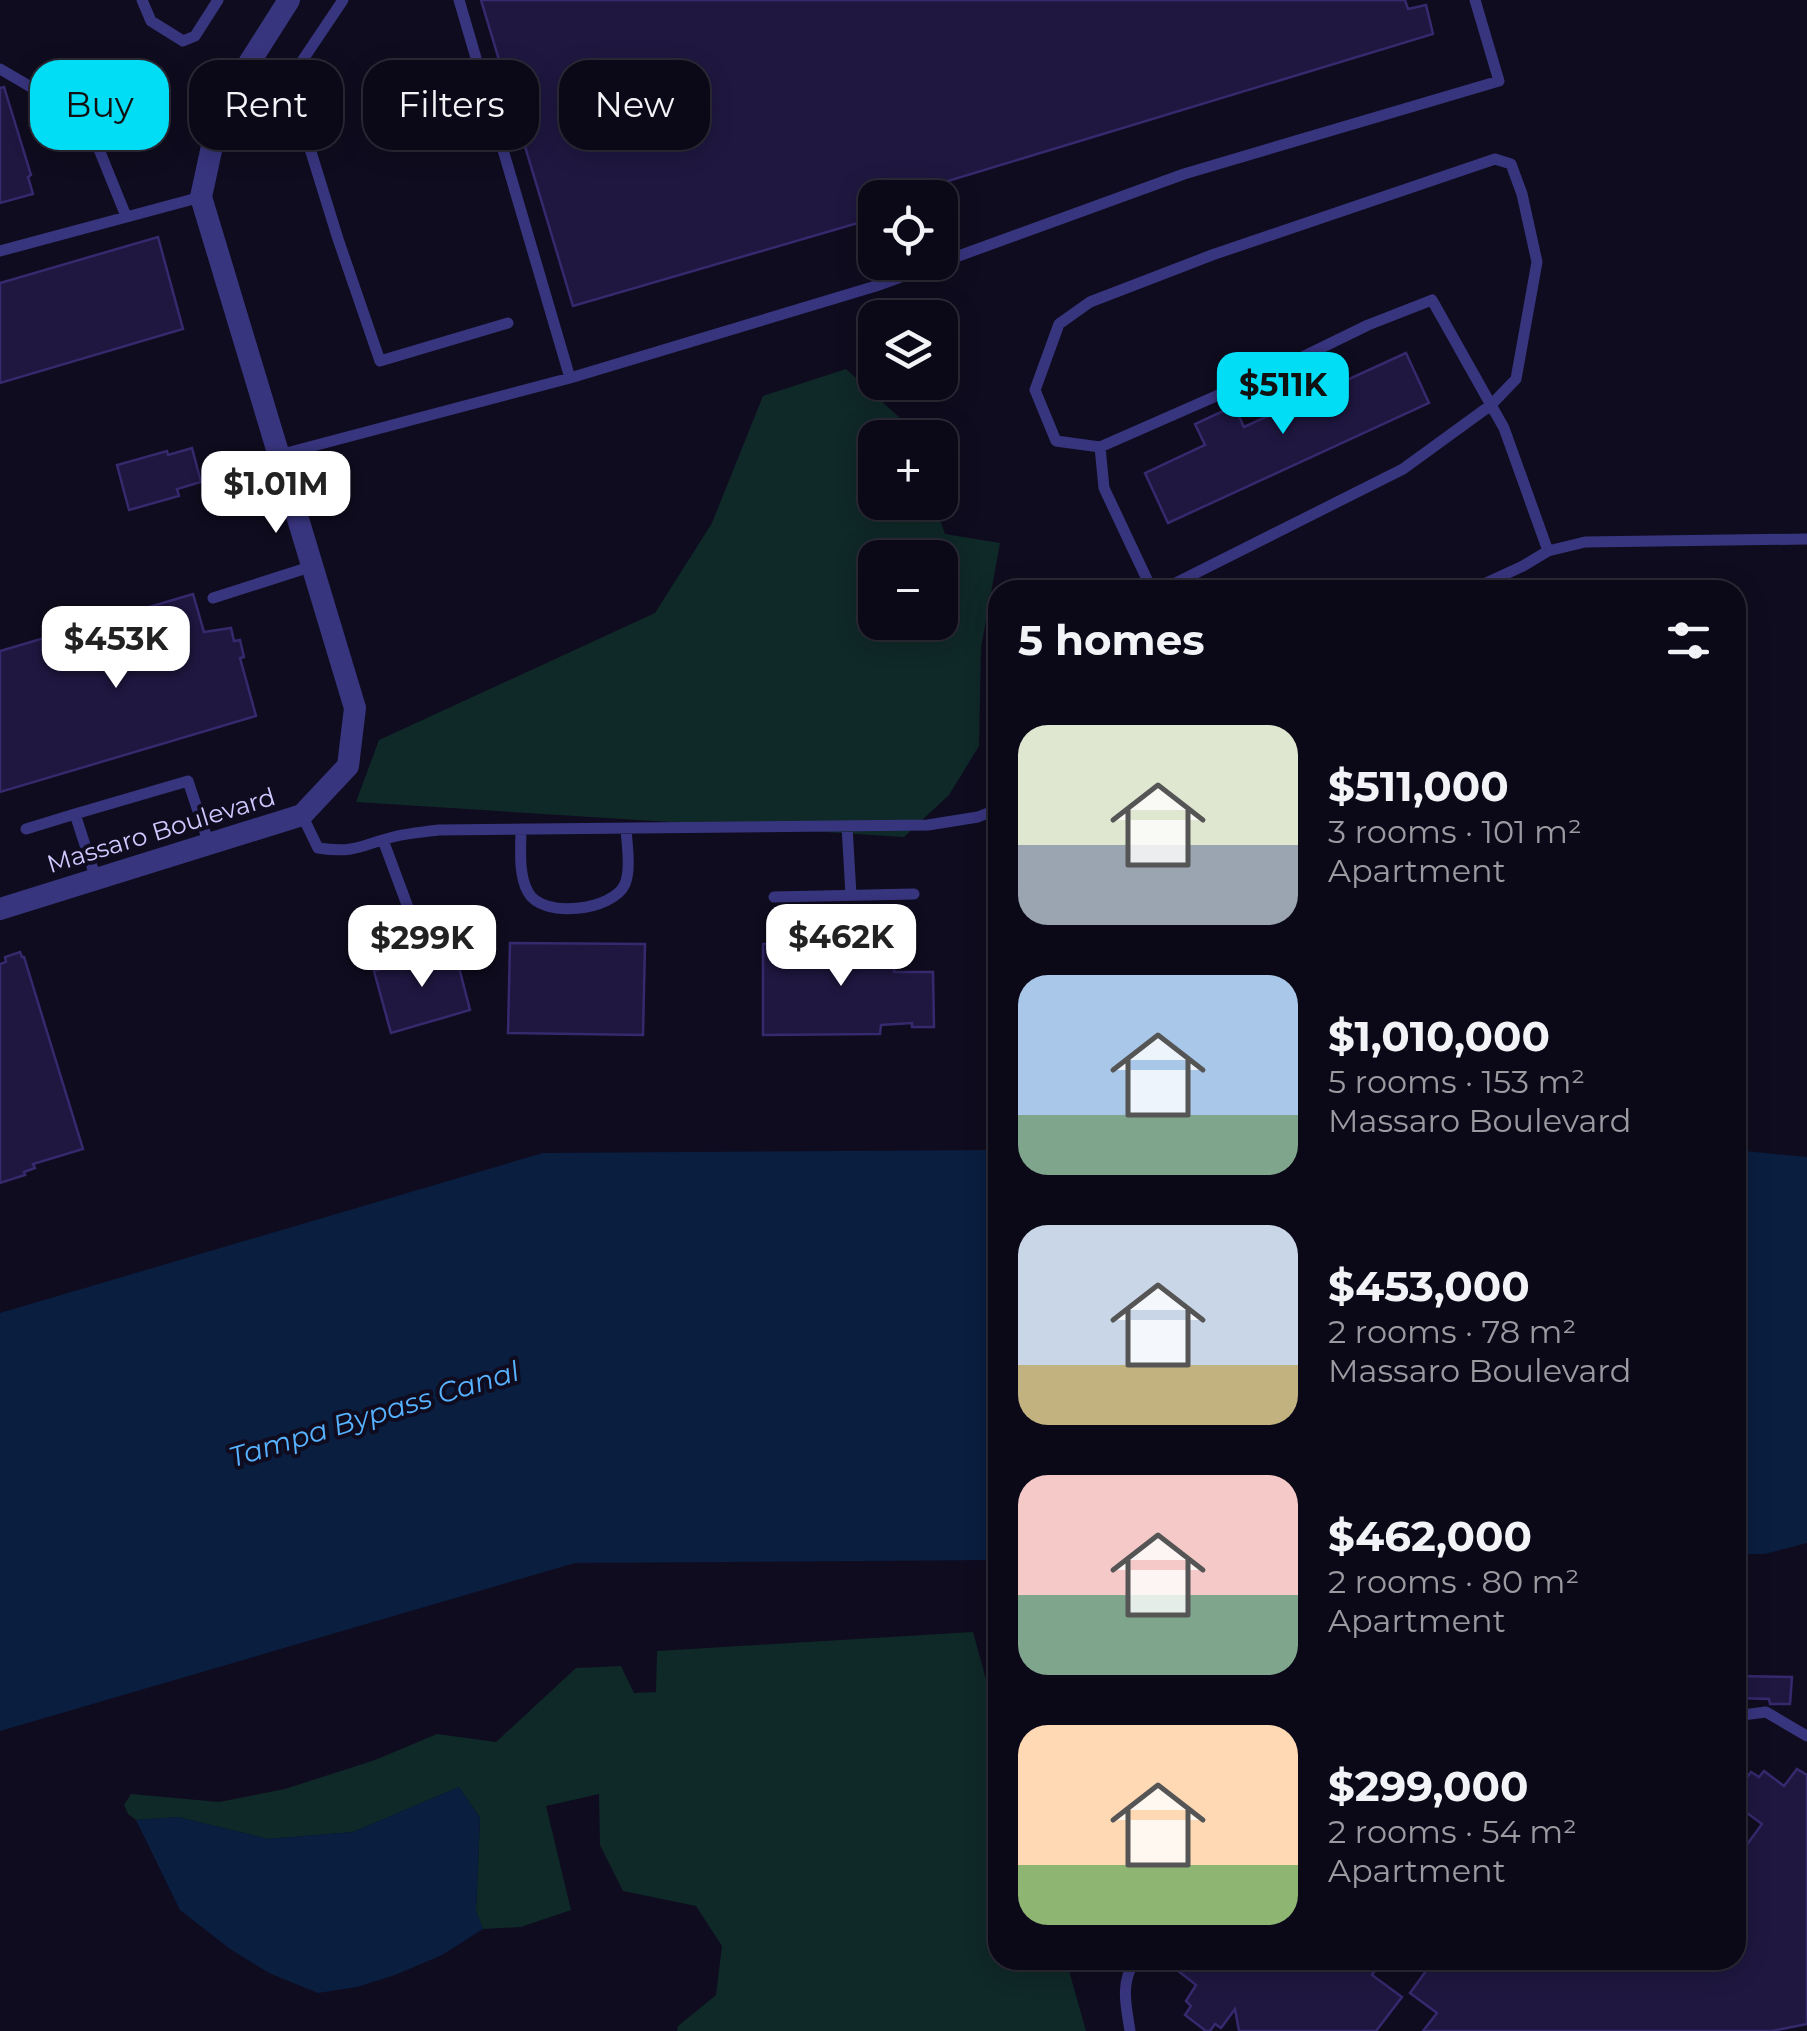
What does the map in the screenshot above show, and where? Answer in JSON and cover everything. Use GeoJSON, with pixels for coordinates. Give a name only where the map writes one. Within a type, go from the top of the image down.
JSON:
{"type":"FeatureCollection","features":[{"type":"Feature","properties":{"kind":"street","name":"Massaro Boulevard"},"geometry":{"type":"LineString","coordinates":[[0,910],[302,815],[348,766],[355,708],[202,197],[220,108],[290,0]]}},
{"type":"Feature","properties":{"kind":"lane"},"geometry":{"type":"LineString","coordinates":[[142,0],[151,21],[183,41],[195,36],[218,0]]}},
{"type":"Feature","properties":{"kind":"lane"},"geometry":{"type":"LineString","coordinates":[[343,0],[294,73],[298,110],[380,361],[508,322]]}},
{"type":"Feature","properties":{"kind":"lane"},"geometry":{"type":"LineString","coordinates":[[459,0],[570,378]]}},
{"type":"Feature","properties":{"kind":"lane"},"geometry":{"type":"LineString","coordinates":[[278,455],[570,378],[876,286],[1184,174],[1499,81],[1475,0]]}},
{"type":"Feature","properties":{"kind":"lane"},"geometry":{"type":"LineString","coordinates":[[0,70],[60,104],[96,142],[126,216]]}},
{"type":"Feature","properties":{"kind":"lane"},"geometry":{"type":"LineString","coordinates":[[1182,580],[1404,469],[1492,406],[1516,379],[1537,262],[1511,164],[1495,160],[1212,255],[1090,302],[1059,324],[1035,390],[1056,441],[1100,447],[1368,325],[1432,300],[1492,406],[1504,428],[1548,552]]}},
{"type":"Feature","properties":{"kind":"lane"},"geometry":{"type":"LineString","coordinates":[[0,252],[202,197]]}},
{"type":"Feature","properties":{"kind":"lane"},"geometry":{"type":"LineString","coordinates":[[1100,447],[1104,488],[1147,580]]}},
{"type":"Feature","properties":{"kind":"lane"},"geometry":{"type":"LineString","coordinates":[[1493,580],[1548,552],[1596,541],[1807,538]]}},
{"type":"Feature","properties":{"kind":"lane"},"geometry":{"type":"LineString","coordinates":[[213,598],[313,566]]}},
{"type":"Feature","properties":{"kind":"lane"},"geometry":{"type":"LineString","coordinates":[[26,829],[188,780],[208,844]]}},
{"type":"Feature","properties":{"kind":"lane"},"geometry":{"type":"LineString","coordinates":[[302,815],[318,848],[341,851],[396,836],[438,830],[928,825],[988,813]]}},
{"type":"Feature","properties":{"kind":"lane"},"geometry":{"type":"LineString","coordinates":[[75,814],[96,880]]}},
{"type":"Feature","properties":{"kind":"lane"},"geometry":{"type":"LineString","coordinates":[[847,826],[851,896]]}},
{"type":"Feature","properties":{"kind":"lane"},"geometry":{"type":"LineString","coordinates":[[522,829],[522,874],[528,893],[540,905],[556,908],[598,904],[621,890],[627,880],[626,829]]}},
{"type":"Feature","properties":{"kind":"lane"},"geometry":{"type":"LineString","coordinates":[[383,840],[416,929]]}},
{"type":"Feature","properties":{"kind":"lane"},"geometry":{"type":"LineString","coordinates":[[774,897],[914,894]]}},
{"type":"Feature","properties":{"kind":"lane"},"geometry":{"type":"LineString","coordinates":[[1746,1715],[1766,1712],[1807,1736]]}},
{"type":"Feature","properties":{"kind":"lane"},"geometry":{"type":"LineString","coordinates":[[1129,1970],[1124,1990],[1130,2031]]}},
{"type":"Feature","properties":{"kind":"green space"},"geometry":{"type":"Polygon","coordinates":[[[846,369],[858,380],[858,400],[880,400],[902,420],[858,420],[858,520],[940,520],[945,534],[1000,543],[993,580],[988,580],[988,609],[981,648],[979,746],[949,795],[904,837],[356,802],[379,740],[655,613],[712,523],[763,396],[846,369]]]}},
{"type":"Feature","properties":{"kind":"green space"},"geometry":{"type":"Polygon","coordinates":[[[973,1632],[988,1686],[988,1970],[1069,1970],[1086,2031],[677,2031],[716,1995],[722,1946],[696,1906],[623,1891],[600,1845],[599,1794],[546,1806],[571,1910],[521,1927],[483,1929],[476,1911],[480,1818],[459,1787],[353,1832],[268,1839],[178,1817],[136,1820],[124,1805],[131,1794],[219,1802],[285,1789],[375,1760],[437,1734],[496,1742],[576,1668],[621,1666],[634,1693],[656,1692],[657,1651],[973,1632]]]}},
{"type":"Feature","properties":{"kind":"water","name":"Tampa Bypass Canal"},"geometry":{"type":"Polygon","coordinates":[[[988,1150],[988,1560],[575,1563],[0,1731],[0,1313],[543,1153],[988,1150]]]}},
{"type":"Feature","properties":{"kind":"water"},"geometry":{"type":"Polygon","coordinates":[[[1746,1151],[1807,1157],[1807,1543],[1765,1554],[1746,1554],[1746,1151]]]}},
{"type":"Feature","properties":{"kind":"water"},"geometry":{"type":"Polygon","coordinates":[[[459,1787],[480,1818],[476,1911],[483,1929],[442,1955],[395,1975],[357,1987],[318,1993],[269,1973],[180,1910],[136,1820],[178,1817],[268,1839],[353,1832],[459,1787]]]}},
{"type":"Feature","properties":{"kind":"building"},"geometry":{"type":"Polygon","coordinates":[[[481,0],[1405,0],[1408,9],[1426,5],[1433,34],[951,180],[858,180],[858,223],[573,306],[526,150],[539,150],[539,60],[499,60],[481,0]]]}},
{"type":"Feature","properties":{"kind":"building"},"geometry":{"type":"Polygon","coordinates":[[[4,87],[31,175],[28,177],[33,194],[0,203],[0,88],[4,87]]]}},
{"type":"Feature","properties":{"kind":"building"},"geometry":{"type":"Polygon","coordinates":[[[158,237],[183,329],[0,383],[0,283],[158,237]]]}},
{"type":"Feature","properties":{"kind":"building"},"geometry":{"type":"Polygon","coordinates":[[[1406,353],[1429,403],[1168,523],[1145,473],[1205,445],[1195,424],[1234,406],[1244,427],[1406,353]]]}},
{"type":"Feature","properties":{"kind":"building"},"geometry":{"type":"Polygon","coordinates":[[[192,448],[201,482],[177,489],[179,496],[129,510],[117,465],[192,448]]]}},
{"type":"Feature","properties":{"kind":"building"},"geometry":{"type":"Polygon","coordinates":[[[193,594],[204,632],[231,628],[234,641],[240,640],[244,657],[240,658],[256,716],[0,792],[0,651],[193,594]]]}},
{"type":"Feature","properties":{"kind":"building"},"geometry":{"type":"Polygon","coordinates":[[[895,940],[894,972],[933,972],[934,1027],[912,1027],[912,1023],[881,1025],[880,1034],[763,1035],[763,944],[895,940]]]}},
{"type":"Feature","properties":{"kind":"building"},"geometry":{"type":"Polygon","coordinates":[[[510,943],[645,944],[643,1035],[508,1033],[510,943]]]}},
{"type":"Feature","properties":{"kind":"building"},"geometry":{"type":"Polygon","coordinates":[[[454,948],[470,1010],[391,1033],[374,971],[454,948]]]}},
{"type":"Feature","properties":{"kind":"building"},"geometry":{"type":"Polygon","coordinates":[[[20,952],[83,1149],[33,1164],[35,1168],[24,1172],[25,1175],[0,1183],[0,964],[6,962],[5,957],[20,952]]]}},
{"type":"Feature","properties":{"kind":"building"},"geometry":{"type":"Polygon","coordinates":[[[1746,1676],[1792,1677],[1790,1704],[1770,1704],[1769,1699],[1746,1698],[1746,1676]]]}},
{"type":"Feature","properties":{"kind":"building"},"geometry":{"type":"Polygon","coordinates":[[[1797,1769],[1807,1775],[1807,2024],[1772,2031],[1423,2031],[1437,2013],[1410,1993],[1427,1970],[1746,1970],[1746,1846],[1762,1824],[1746,1812],[1746,1779],[1751,1772],[1759,1777],[1764,1771],[1784,1786],[1797,1769]]]}},
{"type":"Feature","properties":{"kind":"building"},"geometry":{"type":"Polygon","coordinates":[[[1177,1970],[1375,1970],[1372,1975],[1402,1997],[1376,2031],[1239,2031],[1235,2009],[1221,2028],[1215,2024],[1206,2031],[1185,2015],[1191,2006],[1186,2001],[1196,1985],[1177,1970]]]}}]}
